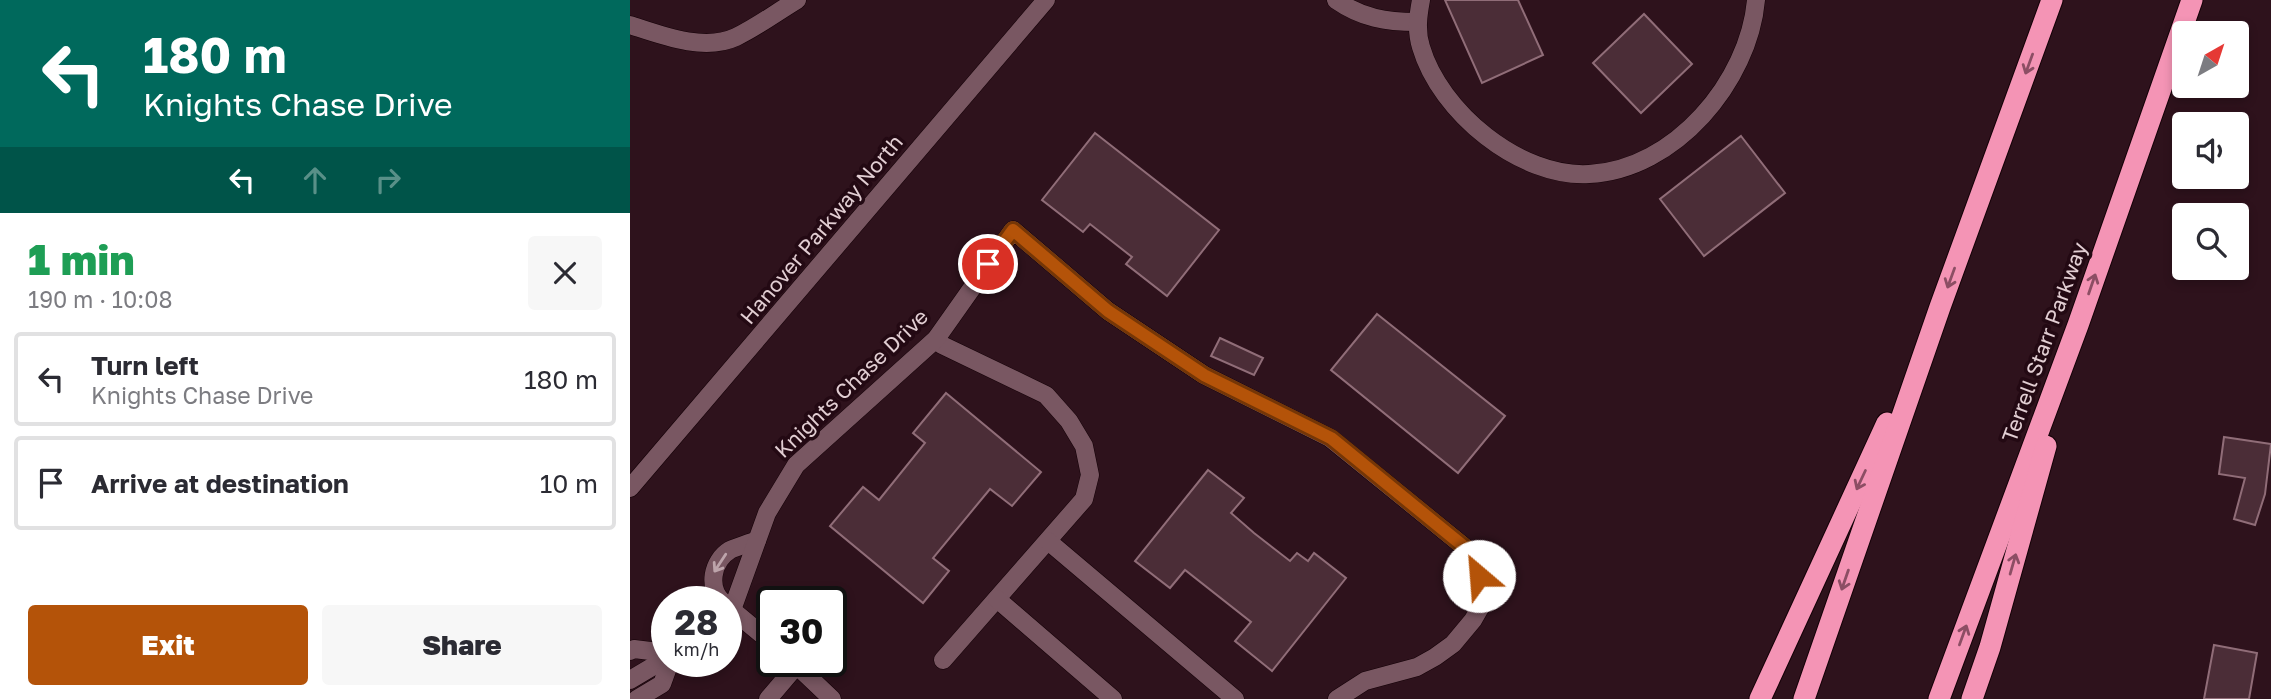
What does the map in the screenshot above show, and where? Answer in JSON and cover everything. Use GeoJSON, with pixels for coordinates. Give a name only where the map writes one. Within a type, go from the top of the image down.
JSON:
{"type":"FeatureCollection","features":[{"type":"Feature","properties":{"kind":"highway"},"geometry":{"type":"LineString","coordinates":[[1804,699],[1940,307],[2053,0]]}},
{"type":"Feature","properties":{"kind":"highway","name":"Terrell Starr Parkway"},"geometry":{"type":"LineString","coordinates":[[1939,699],[2078,325],[2192,0]]}},
{"type":"Feature","properties":{"kind":"highway"},"geometry":{"type":"LineString","coordinates":[[1760,699],[1940,307]]}},
{"type":"Feature","properties":{"kind":"highway"},"geometry":{"type":"LineString","coordinates":[[1972,699],[2012,566],[2078,325]]}},
{"type":"Feature","properties":{"kind":"street"},"geometry":{"type":"LineString","coordinates":[[630,25],[668,38],[712,42],[734,38],[797,0]]}},
{"type":"Feature","properties":{"kind":"street","name":"Hanover Parkway North"},"geometry":{"type":"LineString","coordinates":[[630,488],[1046,0]]}},
{"type":"Feature","properties":{"kind":"street"},"geometry":{"type":"LineString","coordinates":[[1336,0],[1355,13],[1384,22],[1417,22]]}},
{"type":"Feature","properties":{"kind":"street"},"geometry":{"type":"LineString","coordinates":[[1421,0],[1417,22],[1421,47],[1436,81],[1457,109],[1492,139],[1531,164],[1589,174],[1619,168],[1650,155],[1704,116],[1744,54],[1754,25],[1756,0]]}},
{"type":"Feature","properties":{"kind":"street","name":"Knights Chase Drive"},"geometry":{"type":"LineString","coordinates":[[737,586],[779,488],[796,465],[936,339],[974,280],[1013,230],[1108,311],[1204,375],[1331,438],[1473,554],[1485,599],[1473,620],[1453,644],[1417,667],[1365,681],[1336,699]]}},
{"type":"Feature","properties":{"kind":"street"},"geometry":{"type":"LineString","coordinates":[[936,339],[1046,395],[1069,421],[1084,446],[1090,475],[1084,499],[943,660]]}},
{"type":"Feature","properties":{"kind":"street"},"geometry":{"type":"LineString","coordinates":[[714,586],[712,578],[728,551],[757,540]]}},
{"type":"Feature","properties":{"kind":"street"},"geometry":{"type":"LineString","coordinates":[[1048,541],[1235,699]]}},
{"type":"Feature","properties":{"kind":"street"},"geometry":{"type":"LineString","coordinates":[[997,599],[1113,699]]}},
{"type":"Feature","properties":{"kind":"street"},"geometry":{"type":"LineString","coordinates":[[742,620],[756,631]]}},
{"type":"Feature","properties":{"kind":"street"},"geometry":{"type":"LineString","coordinates":[[630,651],[634,649],[651,654]]}},
{"type":"Feature","properties":{"kind":"street"},"geometry":{"type":"LineString","coordinates":[[630,680],[651,668]]}},
{"type":"Feature","properties":{"kind":"street"},"geometry":{"type":"LineString","coordinates":[[637,699],[662,684],[664,677]]}},
{"type":"Feature","properties":{"kind":"street"},"geometry":{"type":"LineString","coordinates":[[768,699],[784,677]]}},
{"type":"Feature","properties":{"kind":"street"},"geometry":{"type":"LineString","coordinates":[[809,677],[832,699]]}},
{"type":"Feature","properties":{"kind":"building"},"geometry":{"type":"Polygon","coordinates":[[[1445,0],[1518,0],[1543,55],[1482,83],[1445,0]]]}},
{"type":"Feature","properties":{"kind":"building"},"geometry":{"type":"Polygon","coordinates":[[[1644,14],[1692,64],[1641,113],[1593,63],[1644,14]]]}},
{"type":"Feature","properties":{"kind":"building"},"geometry":{"type":"Polygon","coordinates":[[[1095,133],[1219,230],[1167,296],[1126,264],[1132,257],[1090,224],[1083,232],[1042,200],[1095,133]]]}},
{"type":"Feature","properties":{"kind":"building"},"geometry":{"type":"Polygon","coordinates":[[[1741,136],[1785,193],[1704,256],[1660,199],[1741,136]]]}},
{"type":"Feature","properties":{"kind":"building"},"geometry":{"type":"Polygon","coordinates":[[[1377,314],[1505,416],[1458,473],[1331,370],[1377,314]]]}},
{"type":"Feature","properties":{"kind":"building"},"geometry":{"type":"Polygon","coordinates":[[[1220,338],[1263,358],[1254,375],[1211,356],[1220,338]]]}},
{"type":"Feature","properties":{"kind":"building"},"geometry":{"type":"Polygon","coordinates":[[[946,393],[1041,472],[1012,506],[990,489],[933,558],[949,571],[923,603],[830,526],[863,487],[879,500],[925,443],[913,433],[946,393]]]}},
{"type":"Feature","properties":{"kind":"building"},"geometry":{"type":"Polygon","coordinates":[[[2224,437],[2271,444],[2265,494],[2255,525],[2234,519],[2245,478],[2219,474],[2224,437]]]}},
{"type":"Feature","properties":{"kind":"building"},"geometry":{"type":"Polygon","coordinates":[[[1208,470],[1244,498],[1231,513],[1254,533],[1290,561],[1297,553],[1308,561],[1314,553],[1346,578],[1272,671],[1235,641],[1251,622],[1185,570],[1170,588],[1135,561],[1208,470]]]}},
{"type":"Feature","properties":{"kind":"building"},"geometry":{"type":"Polygon","coordinates":[[[2214,645],[2257,653],[2249,699],[2204,699],[2214,645]]]}},
{"type":"Feature","properties":{"kind":"route"},"geometry":{"type":"LineString","coordinates":[[988,264],[1013,230],[1108,311],[1204,375],[1331,438],[1473,554],[1479,576]]}}]}
